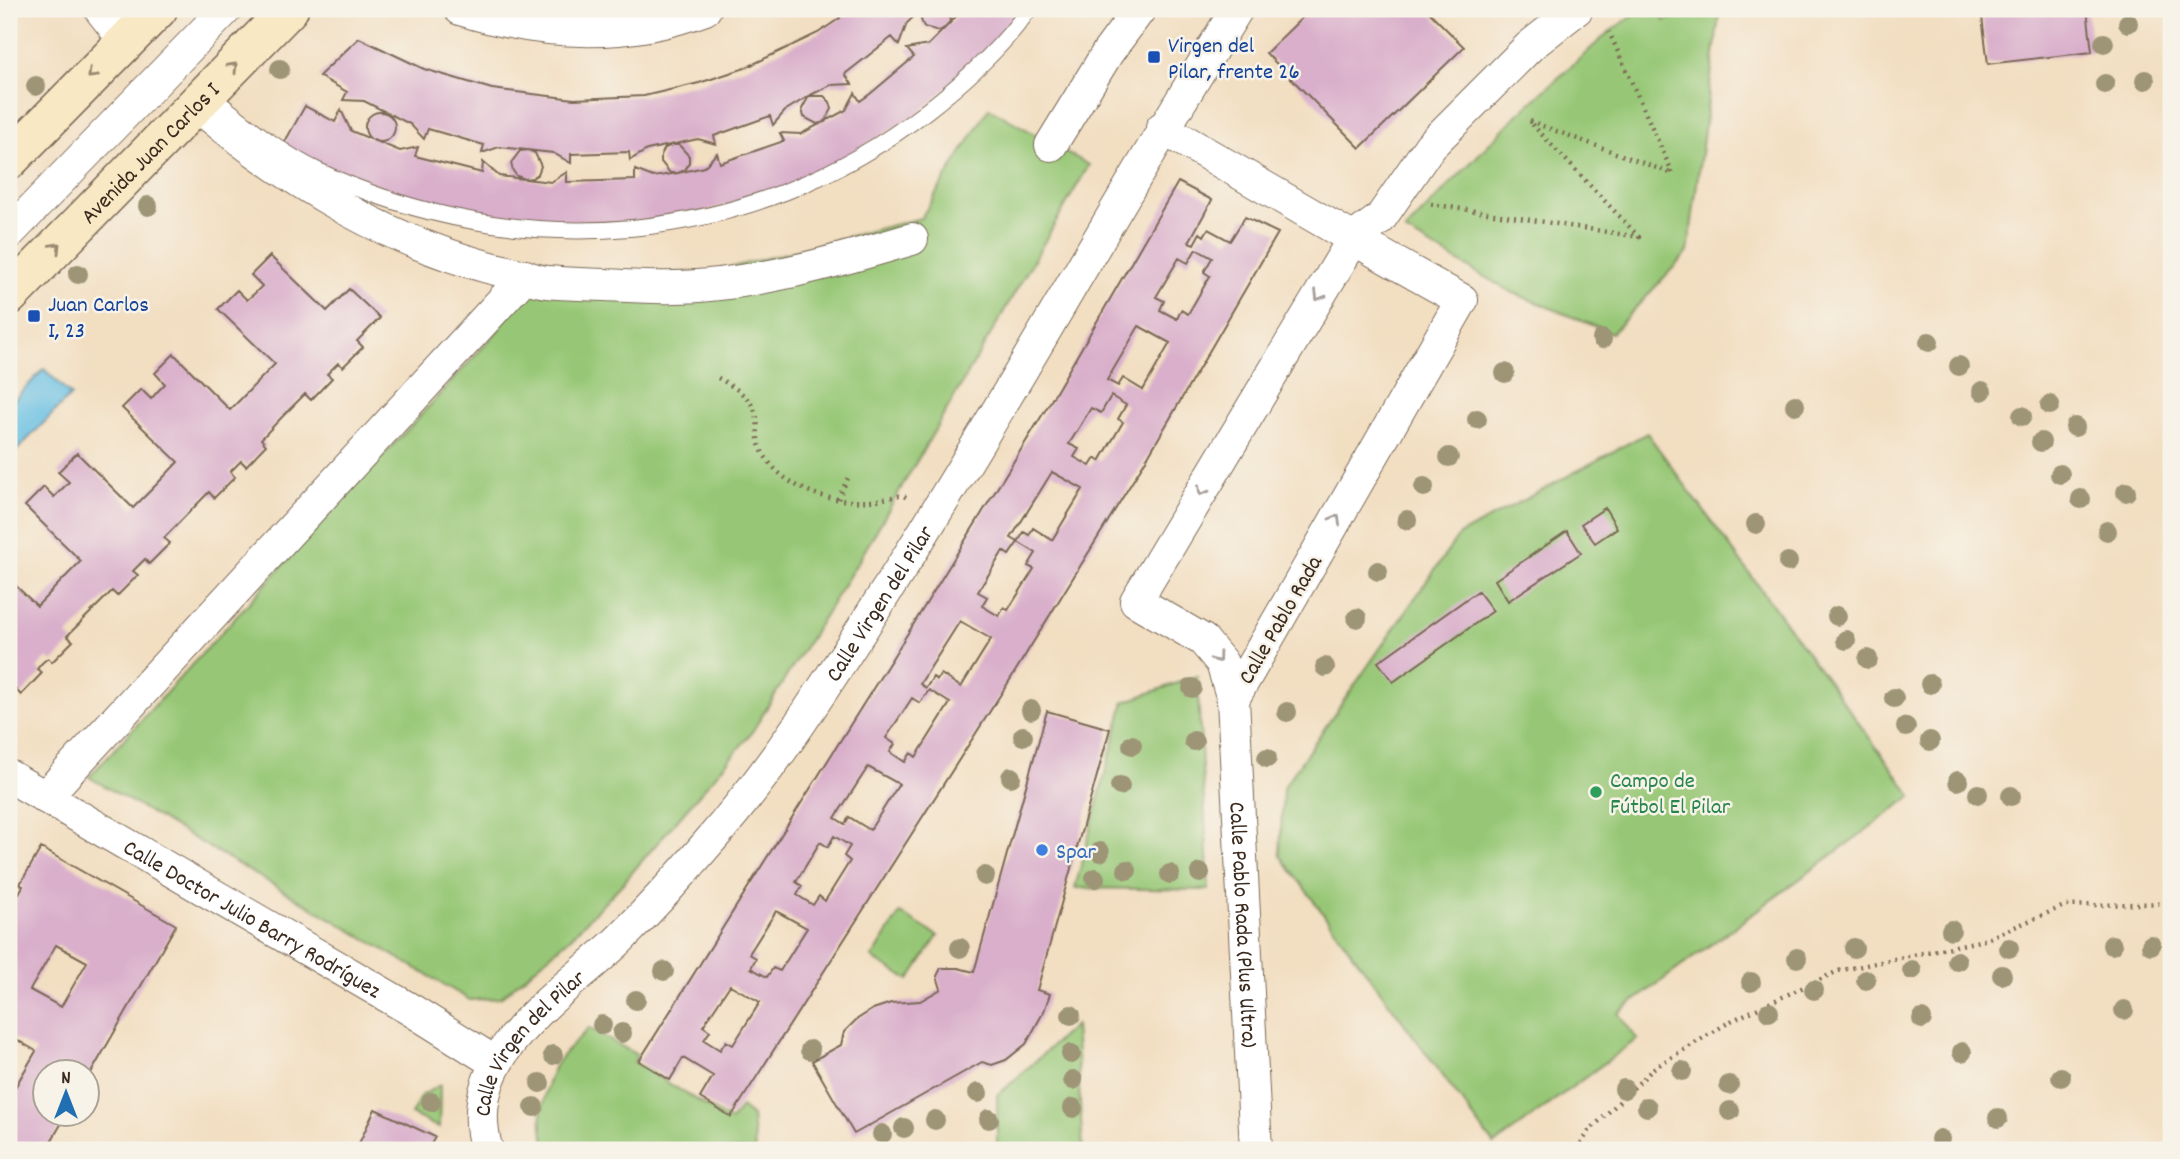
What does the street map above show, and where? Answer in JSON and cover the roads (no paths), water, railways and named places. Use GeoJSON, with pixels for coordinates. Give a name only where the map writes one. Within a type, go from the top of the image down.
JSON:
{"type":"FeatureCollection","features":[{"type":"Feature","properties":{"kind":"street"},"geometry":{"type":"LineString","coordinates":[[100,9],[126,42]]}},
{"type":"Feature","properties":{"kind":"street"},"geometry":{"type":"LineString","coordinates":[[9,160],[158,9]]}},
{"type":"Feature","properties":{"kind":"street","name":"Avenida Juan Carlos I"},"geometry":{"type":"LineString","coordinates":[[9,233],[226,9]]}},
{"type":"Feature","properties":{"kind":"street","name":"Avenida Juan Carlos I"},"geometry":{"type":"LineString","coordinates":[[9,296],[289,9]]}},
{"type":"Feature","properties":{"kind":"street"},"geometry":{"type":"LineString","coordinates":[[460,9],[533,28],[579,30],[619,29],[653,24],[705,9]]}},
{"type":"Feature","properties":{"kind":"street"},"geometry":{"type":"LineString","coordinates":[[1051,145],[1108,52],[1140,9]]}},
{"type":"Feature","properties":{"kind":"street","name":"Calle Virgen del Pilar"},"geometry":{"type":"LineString","coordinates":[[486,1150],[482,1116],[485,1093],[496,1062],[522,1028],[618,940],[709,842],[791,740],[935,515],[1162,128],[1237,9]]}},
{"type":"Feature","properties":{"kind":"street","name":"Calle Pablo Rada"},"geometry":{"type":"LineString","coordinates":[[1233,699],[1222,663],[1203,640],[1136,601],[1354,238],[1380,219],[1430,146],[1530,46],[1577,9]]}},
{"type":"Feature","properties":{"kind":"street"},"geometry":{"type":"LineString","coordinates":[[202,99],[243,144],[282,170],[382,227],[436,251],[482,267],[545,282],[675,288],[756,279],[840,260],[912,239]]}},
{"type":"Feature","properties":{"kind":"street"},"geometry":{"type":"LineString","coordinates":[[1162,128],[1354,238]]}},
{"type":"Feature","properties":{"kind":"street","name":"Calle Pablo Rada"},"geometry":{"type":"LineString","coordinates":[[1233,699],[1462,300],[1354,238]]}},
{"type":"Feature","properties":{"kind":"street"},"geometry":{"type":"LineString","coordinates":[[44,797],[525,276]]}},
{"type":"Feature","properties":{"kind":"street","name":"Calle Pablo Rada (Plus Ultra)"},"geometry":{"type":"LineString","coordinates":[[1233,699],[1256,1150]]}},
{"type":"Feature","properties":{"kind":"street","name":"Calle Doctor Julio Barry Rodríguez"},"geometry":{"type":"LineString","coordinates":[[9,776],[496,1062]]}},
{"type":"Feature","properties":{"kind":"lane"},"geometry":{"type":"LineString","coordinates":[[202,99],[296,159],[347,184],[406,205],[463,220],[517,229],[603,231],[682,222],[735,209],[770,199],[846,165],[906,127],[953,90],[987,58],[1029,9]]}},
{"type":"Feature","properties":{"kind":"water"},"geometry":{"type":"Polygon","coordinates":[[[44,369],[71,395],[13,454],[9,450],[9,405],[44,369]]]}},
{"type":"Feature","properties":{"kind":"place","name":"Virgen del Pilar, frente 26"},"geometry":{"type":"Point","coordinates":[1154,57]}},
{"type":"Feature","properties":{"kind":"place","name":"Juan Carlos I, 23"},"geometry":{"type":"Point","coordinates":[34,316]}},
{"type":"Feature","properties":{"kind":"place","name":"Campo de Fútbol El Pilar"},"geometry":{"type":"Point","coordinates":[1596,792]}},
{"type":"Feature","properties":{"kind":"place","name":"Spar"},"geometry":{"type":"Point","coordinates":[1042,850]}}]}
